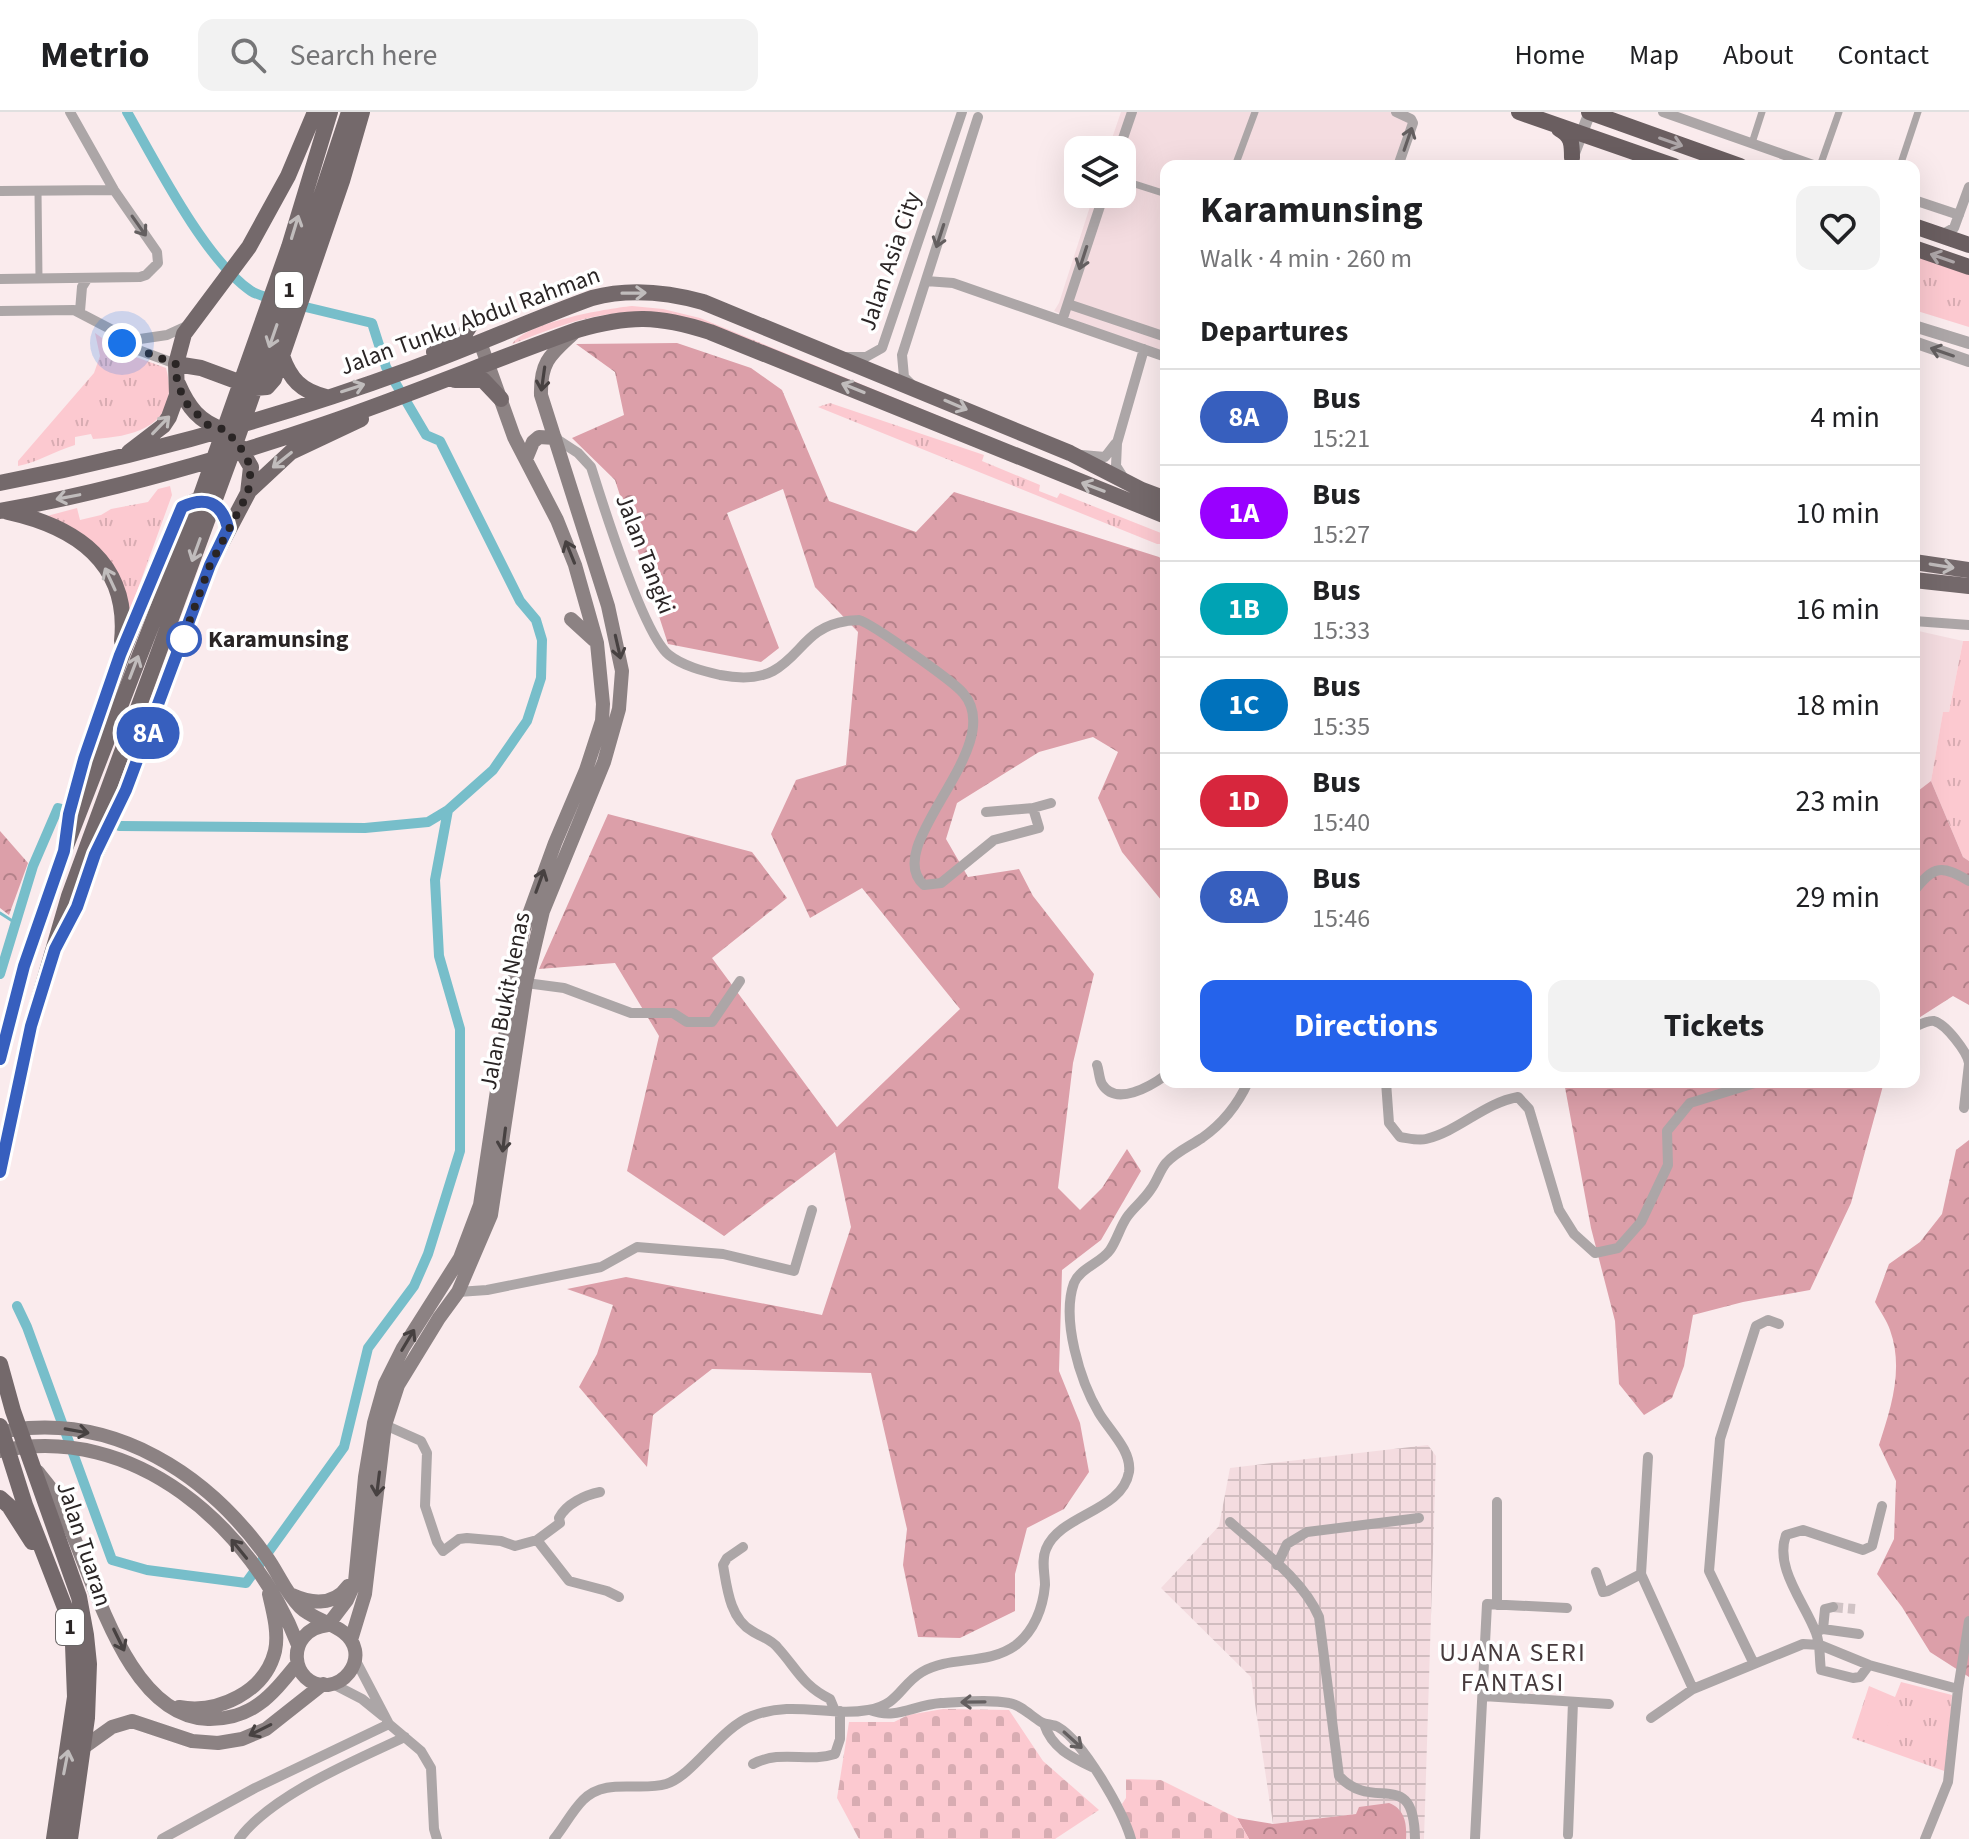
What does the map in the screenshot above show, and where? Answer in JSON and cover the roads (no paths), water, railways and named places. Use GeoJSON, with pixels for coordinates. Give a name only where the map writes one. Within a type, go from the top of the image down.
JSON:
{"type":"FeatureCollection","features":[{"type":"Feature","properties":{"kind":"highway"},"geometry":{"type":"LineString","coordinates":[[1527,115],[1657,160]]}},
{"type":"Feature","properties":{"kind":"highway"},"geometry":{"type":"LineString","coordinates":[[1527,115],[1569,136],[1570,160]]}},
{"type":"Feature","properties":{"kind":"highway"},"geometry":{"type":"LineString","coordinates":[[1603,115],[1724,160]]}},
{"type":"Feature","properties":{"kind":"highway"},"geometry":{"type":"LineString","coordinates":[[1920,228],[1969,245]]}},
{"type":"Feature","properties":{"kind":"highway"},"geometry":{"type":"LineString","coordinates":[[1920,250],[1969,267]]}},
{"type":"Feature","properties":{"kind":"main road"},"geometry":{"type":"LineString","coordinates":[[125,483],[128,471],[121,457],[163,426],[169,417],[177,395],[176,364],[180,343],[249,247],[288,176],[315,112]]}},
{"type":"Feature","properties":{"kind":"main road","name":"1"},"geometry":{"type":"LineString","coordinates":[[0,1059],[24,966],[64,851],[193,518],[289,247],[330,112]]}},
{"type":"Feature","properties":{"kind":"main road","name":"1"},"geometry":{"type":"LineString","coordinates":[[0,1172],[31,1026],[69,896],[233,450],[349,112]]}},
{"type":"Feature","properties":{"kind":"main road"},"geometry":{"type":"LineString","coordinates":[[176,364],[201,368],[261,388],[267,387],[274,379],[342,181],[362,112]]}},
{"type":"Feature","properties":{"kind":"main road","name":"Jalan Tunku Abdul Rahman"},"geometry":{"type":"LineString","coordinates":[[0,483],[226,430],[406,371],[592,298],[653,293],[703,302],[1070,453],[1160,497]]}},
{"type":"Feature","properties":{"kind":"main road","name":"Jalan Tunku Abdul Rahman"},"geometry":{"type":"LineString","coordinates":[[1,510],[80,495],[242,450],[369,408],[577,330],[615,319],[637,318],[687,325],[913,412],[1160,514]]}},
{"type":"Feature","properties":{"kind":"main road"},"geometry":{"type":"LineString","coordinates":[[422,365],[433,353],[464,335],[473,321]]}},
{"type":"Feature","properties":{"kind":"main road","name":"Jalan Bukit Nenas"},"geometry":{"type":"LineString","coordinates":[[351,1640],[365,1594],[385,1425],[398,1385],[458,1292],[491,1215],[526,983],[543,911],[604,762],[619,709],[620,657],[596,563],[541,395],[541,375],[547,359],[577,330]]}},
{"type":"Feature","properties":{"kind":"main road","name":"Jalan Bukit Nenas"},"geometry":{"type":"LineString","coordinates":[[328,1625],[352,1592],[365,1477],[374,1423],[385,1384],[403,1348],[460,1258],[480,1205],[523,931],[602,721],[597,643],[575,565],[557,520],[514,437],[480,342]]}},
{"type":"Feature","properties":{"kind":"main road"},"geometry":{"type":"LineString","coordinates":[[180,343],[189,359],[201,368]]}},
{"type":"Feature","properties":{"kind":"main road"},"geometry":{"type":"LineString","coordinates":[[282,356],[293,380],[310,392],[326,397]]}},
{"type":"Feature","properties":{"kind":"main road"},"geometry":{"type":"LineString","coordinates":[[445,380],[483,380],[501,399]]}},
{"type":"Feature","properties":{"kind":"main road"},"geometry":{"type":"LineString","coordinates":[[177,383],[186,403],[208,425],[271,440]]}},
{"type":"Feature","properties":{"kind":"main road"},"geometry":{"type":"LineString","coordinates":[[55,949],[77,907],[95,854],[126,790],[210,565],[248,493],[291,452],[353,424],[363,418],[369,408]]}},
{"type":"Feature","properties":{"kind":"main road"},"geometry":{"type":"LineString","coordinates":[[226,430],[251,467],[248,493]]}},
{"type":"Feature","properties":{"kind":"main road"},"geometry":{"type":"LineString","coordinates":[[526,459],[533,442],[539,437],[555,438]]}},
{"type":"Feature","properties":{"kind":"main road"},"geometry":{"type":"LineString","coordinates":[[64,851],[69,814],[84,759],[120,655],[182,507],[195,501],[208,501],[225,516],[228,528]]}},
{"type":"Feature","properties":{"kind":"main road"},"geometry":{"type":"LineString","coordinates":[[1,510],[40,519],[70,532],[109,572],[124,624],[120,655]]}},
{"type":"Feature","properties":{"kind":"main road"},"geometry":{"type":"LineString","coordinates":[[585,534],[598,602],[589,613]]}},
{"type":"Feature","properties":{"kind":"main road"},"geometry":{"type":"LineString","coordinates":[[1920,563],[1969,570]]}},
{"type":"Feature","properties":{"kind":"main road"},"geometry":{"type":"LineString","coordinates":[[1920,581],[1969,586]]}},
{"type":"Feature","properties":{"kind":"main road"},"geometry":{"type":"LineString","coordinates":[[571,619],[597,643]]}},
{"type":"Feature","properties":{"kind":"main road","name":"Jalan Tuaran"},"geometry":{"type":"LineString","coordinates":[[0,1364],[13,1411],[79,1597],[86,1635],[89,1692],[70,1839]]}},
{"type":"Feature","properties":{"kind":"main road","name":"Jalan Tuaran"},"geometry":{"type":"LineString","coordinates":[[0,1426],[25,1505],[67,1613],[73,1645],[75,1697],[54,1839]]}},
{"type":"Feature","properties":{"kind":"main road"},"geometry":{"type":"LineString","coordinates":[[0,1432],[43,1427],[107,1436],[135,1445],[177,1468],[232,1515],[266,1556],[288,1593],[351,1640],[355,1659],[346,1677],[328,1684],[266,1729],[242,1739],[218,1743],[192,1741],[132,1721],[112,1727],[84,1747]]}},
{"type":"Feature","properties":{"kind":"main road"},"geometry":{"type":"LineString","coordinates":[[0,1440],[25,1505]]}},
{"type":"Feature","properties":{"kind":"main road"},"geometry":{"type":"LineString","coordinates":[[0,1451],[19,1447],[81,1448],[102,1452],[149,1471],[189,1496],[211,1515],[266,1582],[298,1645],[297,1664],[260,1706],[246,1713],[217,1719],[188,1716],[163,1703],[146,1687],[134,1670],[99,1600],[53,1491],[36,1470]]}},
{"type":"Feature","properties":{"kind":"main road"},"geometry":{"type":"LineString","coordinates":[[0,1498],[9,1506],[51,1570]]}},
{"type":"Feature","properties":{"kind":"main road"},"geometry":{"type":"LineString","coordinates":[[306,1605],[338,1598],[356,1569]]}},
{"type":"Feature","properties":{"kind":"main road"},"geometry":{"type":"LineString","coordinates":[[163,1703],[187,1708],[212,1708],[230,1701],[258,1682],[275,1651],[279,1611]]}},
{"type":"Feature","properties":{"kind":"main road"},"geometry":{"type":"LineString","coordinates":[[298,1645],[309,1630],[328,1625]]}},
{"type":"Feature","properties":{"kind":"main road"},"geometry":{"type":"LineString","coordinates":[[297,1664],[309,1680],[328,1684]]}},
{"type":"Feature","properties":{"kind":"street"},"geometry":{"type":"LineString","coordinates":[[0,279],[146,275],[158,263],[157,252],[114,190],[70,112]]}},
{"type":"Feature","properties":{"kind":"street","name":"Jalan Asia City"},"geometry":{"type":"LineString","coordinates":[[835,357],[866,357],[882,348],[962,112]]}},
{"type":"Feature","properties":{"kind":"street"},"geometry":{"type":"LineString","coordinates":[[1124,136],[1132,112]]}},
{"type":"Feature","properties":{"kind":"street"},"geometry":{"type":"LineString","coordinates":[[1237,160],[1255,112]]}},
{"type":"Feature","properties":{"kind":"street"},"geometry":{"type":"LineString","coordinates":[[1396,112],[1413,123],[1400,160]]}},
{"type":"Feature","properties":{"kind":"street"},"geometry":{"type":"LineString","coordinates":[[1663,112],[1680,115],[1801,160]]}},
{"type":"Feature","properties":{"kind":"street"},"geometry":{"type":"LineString","coordinates":[[1752,143],[1762,112]]}},
{"type":"Feature","properties":{"kind":"street"},"geometry":{"type":"LineString","coordinates":[[1820,160],[1839,112]]}},
{"type":"Feature","properties":{"kind":"street"},"geometry":{"type":"LineString","coordinates":[[1902,160],[1918,112]]}},
{"type":"Feature","properties":{"kind":"street"},"geometry":{"type":"LineString","coordinates":[[1571,160],[1603,115]]}},
{"type":"Feature","properties":{"kind":"street","name":"Jalan Asia City"},"geometry":{"type":"LineString","coordinates":[[916,388],[904,377],[902,355],[978,117]]}},
{"type":"Feature","properties":{"kind":"street"},"geometry":{"type":"LineString","coordinates":[[951,143],[956,137],[964,137],[968,140],[968,149]]}},
{"type":"Feature","properties":{"kind":"street"},"geometry":{"type":"LineString","coordinates":[[1136,184],[1160,192]]}},
{"type":"Feature","properties":{"kind":"street"},"geometry":{"type":"LineString","coordinates":[[936,187],[939,196],[946,199],[955,191]]}},
{"type":"Feature","properties":{"kind":"street"},"geometry":{"type":"LineString","coordinates":[[1932,232],[1948,232],[1954,228],[1969,187]]}},
{"type":"Feature","properties":{"kind":"street"},"geometry":{"type":"LineString","coordinates":[[0,191],[114,190]]}},
{"type":"Feature","properties":{"kind":"street"},"geometry":{"type":"LineString","coordinates":[[38,191],[39,279]]}},
{"type":"Feature","properties":{"kind":"street"},"geometry":{"type":"LineString","coordinates":[[1920,202],[1959,215]]}},
{"type":"Feature","properties":{"kind":"street"},"geometry":{"type":"LineString","coordinates":[[1062,321],[1099,208]]}},
{"type":"Feature","properties":{"kind":"street"},"geometry":{"type":"LineString","coordinates":[[932,263],[939,274],[953,283],[1160,355]]}},
{"type":"Feature","properties":{"kind":"street"},"geometry":{"type":"LineString","coordinates":[[82,312],[82,287],[87,279]]}},
{"type":"Feature","properties":{"kind":"street"},"geometry":{"type":"LineString","coordinates":[[926,281],[953,283]]}},
{"type":"Feature","properties":{"kind":"street"},"geometry":{"type":"LineString","coordinates":[[0,300],[3,309],[82,312],[120,334],[140,339],[167,335],[191,324]]}},
{"type":"Feature","properties":{"kind":"street"},"geometry":{"type":"LineString","coordinates":[[1068,304],[1160,335]]}},
{"type":"Feature","properties":{"kind":"street"},"geometry":{"type":"LineString","coordinates":[[82,312],[130,347],[176,364]]}},
{"type":"Feature","properties":{"kind":"street"},"geometry":{"type":"LineString","coordinates":[[889,327],[897,338],[909,334]]}},
{"type":"Feature","properties":{"kind":"street"},"geometry":{"type":"LineString","coordinates":[[1920,328],[1969,343]]}},
{"type":"Feature","properties":{"kind":"street"},"geometry":{"type":"LineString","coordinates":[[1920,344],[1969,361]]}},
{"type":"Feature","properties":{"kind":"street"},"geometry":{"type":"LineString","coordinates":[[882,348],[888,345],[898,348],[902,355]]}},
{"type":"Feature","properties":{"kind":"street"},"geometry":{"type":"LineString","coordinates":[[1125,479],[1116,466],[1117,443],[1144,349]]}},
{"type":"Feature","properties":{"kind":"street"},"geometry":{"type":"LineString","coordinates":[[555,438],[585,459],[591,467],[575,469],[568,475]]}},
{"type":"Feature","properties":{"kind":"street"},"geometry":{"type":"LineString","coordinates":[[1070,453],[1105,457],[1117,443]]}},
{"type":"Feature","properties":{"kind":"street","name":"Jalan Tangki"},"geometry":{"type":"LineString","coordinates":[[591,467],[642,610],[667,654],[706,672],[726,676],[760,675],[774,671],[814,634],[832,623],[858,620],[880,632],[963,693],[972,709],[972,740],[950,784],[932,811],[916,856],[916,871],[924,885],[941,883],[994,840],[1039,828],[1033,808]]}},
{"type":"Feature","properties":{"kind":"street"},"geometry":{"type":"LineString","coordinates":[[1920,621],[1969,625]]}},
{"type":"Feature","properties":{"kind":"street"},"geometry":{"type":"LineString","coordinates":[[986,812],[1033,808],[1051,803]]}},
{"type":"Feature","properties":{"kind":"street"},"geometry":{"type":"LineString","coordinates":[[1920,885],[1933,871],[1940,869],[1950,870],[1969,881]]}},
{"type":"Feature","properties":{"kind":"street"},"geometry":{"type":"LineString","coordinates":[[526,983],[564,988],[631,1013],[673,1013],[687,1022],[705,1023],[712,1022],[740,981]]}},
{"type":"Feature","properties":{"kind":"street"},"geometry":{"type":"LineString","coordinates":[[1920,1025],[1938,1023],[1965,1049],[1969,1064],[1964,1108]]}},
{"type":"Feature","properties":{"kind":"street"},"geometry":{"type":"LineString","coordinates":[[1097,1065],[1102,1083],[1120,1095],[1160,1079]]}},
{"type":"Feature","properties":{"kind":"street"},"geometry":{"type":"LineString","coordinates":[[870,1710],[896,1699],[923,1671],[984,1660],[1015,1645],[1036,1620],[1045,1584],[1044,1552],[1051,1539],[1125,1486],[1130,1468],[1125,1450],[1087,1392],[1075,1350],[1069,1308],[1075,1280],[1109,1251],[1128,1215],[1150,1190],[1163,1166],[1213,1130],[1241,1098],[1245,1088]]}},
{"type":"Feature","properties":{"kind":"street"},"geometry":{"type":"LineString","coordinates":[[1386,1088],[1389,1123],[1400,1137],[1423,1140],[1461,1125],[1500,1100],[1518,1097],[1529,1109],[1559,1210],[1574,1234],[1595,1253],[1618,1248],[1641,1222],[1668,1165],[1667,1131],[1690,1103],[1739,1088]]}},
{"type":"Feature","properties":{"kind":"street"},"geometry":{"type":"LineString","coordinates":[[458,1292],[487,1290],[601,1267],[637,1247],[723,1254],[794,1271],[812,1210]]}},
{"type":"Feature","properties":{"kind":"street"},"geometry":{"type":"LineString","coordinates":[[1754,1664],[1709,1571],[1720,1439],[1756,1326],[1768,1320],[1779,1324]]}},
{"type":"Feature","properties":{"kind":"street"},"geometry":{"type":"LineString","coordinates":[[385,1425],[421,1441],[427,1453],[425,1506],[443,1551],[459,1539],[501,1541],[515,1546],[537,1540],[560,1523],[563,1511],[586,1494],[600,1492]]}},
{"type":"Feature","properties":{"kind":"street"},"geometry":{"type":"LineString","coordinates":[[1648,1457],[1641,1574],[1693,1689]]}},
{"type":"Feature","properties":{"kind":"street"},"geometry":{"type":"LineString","coordinates":[[1475,1839],[1497,1502]]}},
{"type":"Feature","properties":{"kind":"street"},"geometry":{"type":"LineString","coordinates":[[1820,1630],[1784,1565],[1782,1546],[1786,1535],[1803,1530],[1868,1549],[1872,1546],[1882,1506]]}},
{"type":"Feature","properties":{"kind":"street"},"geometry":{"type":"LineString","coordinates":[[1277,1565],[1287,1544],[1307,1532],[1419,1518]]}},
{"type":"Feature","properties":{"kind":"street"},"geometry":{"type":"LineString","coordinates":[[1230,1522],[1313,1601],[1319,1617],[1339,1776],[1359,1792],[1392,1794],[1409,1803],[1415,1839]]}},
{"type":"Feature","properties":{"kind":"street"},"geometry":{"type":"LineString","coordinates":[[537,1540],[569,1581],[619,1597]]}},
{"type":"Feature","properties":{"kind":"street"},"geometry":{"type":"LineString","coordinates":[[743,1547],[727,1558],[723,1565],[729,1600],[751,1631],[777,1646],[814,1691],[830,1699],[838,1711],[840,1739],[835,1754],[823,1758],[768,1756],[753,1764]]}},
{"type":"Feature","properties":{"kind":"street"},"geometry":{"type":"LineString","coordinates":[[1596,1572],[1603,1592],[1641,1574]]}},
{"type":"Feature","properties":{"kind":"street"},"geometry":{"type":"LineString","coordinates":[[1492,1605],[1567,1608]]}},
{"type":"Feature","properties":{"kind":"street"},"geometry":{"type":"LineString","coordinates":[[1833,1607],[1825,1609],[1820,1630],[1821,1670],[1853,1678],[1860,1677],[1869,1665]]}},
{"type":"Feature","properties":{"kind":"street"},"geometry":{"type":"LineString","coordinates":[[1927,1838],[1948,1782],[1969,1621]]}},
{"type":"Feature","properties":{"kind":"street"},"geometry":{"type":"LineString","coordinates":[[1820,1630],[1859,1634]]}},
{"type":"Feature","properties":{"kind":"street"},"geometry":{"type":"LineString","coordinates":[[1651,1718],[1693,1689],[1803,1644],[1820,1645],[1869,1665],[1958,1689]]}},
{"type":"Feature","properties":{"kind":"street"},"geometry":{"type":"LineString","coordinates":[[355,1659],[387,1720]]}},
{"type":"Feature","properties":{"kind":"street"},"geometry":{"type":"LineString","coordinates":[[328,1684],[362,1699],[421,1751],[431,1768],[437,1839]]}},
{"type":"Feature","properties":{"kind":"street"},"geometry":{"type":"LineString","coordinates":[[1483,1696],[1609,1704]]}},
{"type":"Feature","properties":{"kind":"street"},"geometry":{"type":"LineString","coordinates":[[1568,1835],[1573,1702]]}},
{"type":"Feature","properties":{"kind":"street"},"geometry":{"type":"LineString","coordinates":[[554,1839],[583,1800],[597,1790],[667,1784],[717,1739],[751,1716],[793,1707],[870,1710],[892,1715],[938,1703],[1010,1703],[1044,1724],[1049,1738],[1070,1757],[1092,1767],[1121,1815],[1131,1839]]}},
{"type":"Feature","properties":{"kind":"street"},"geometry":{"type":"LineString","coordinates":[[162,1839],[387,1720]]}},
{"type":"Feature","properties":{"kind":"street"},"geometry":{"type":"LineString","coordinates":[[239,1839],[269,1809],[295,1792],[405,1737]]}},
{"type":"Feature","properties":{"kind":"waterway"},"geometry":{"type":"LineString","coordinates":[[127,112],[166,182],[216,257],[251,291],[274,299]]}},
{"type":"Feature","properties":{"kind":"waterway"},"geometry":{"type":"LineString","coordinates":[[119,826],[365,828],[428,822],[448,810],[493,770],[527,721],[541,678],[542,640],[536,620],[520,601],[440,441],[426,435],[386,367],[372,323],[293,304]]}},
{"type":"Feature","properties":{"kind":"waterway"},"geometry":{"type":"LineString","coordinates":[[0,974],[33,866],[58,808],[62,809]]}},
{"type":"Feature","properties":{"kind":"waterway"},"geometry":{"type":"LineString","coordinates":[[17,1306],[112,1560],[147,1570],[246,1583],[344,1447],[368,1348],[414,1286],[428,1254],[460,1151],[460,1029],[439,956],[435,880],[448,810]]}},
{"type":"Feature","properties":{"kind":"waterway"},"geometry":{"type":"LineString","coordinates":[[0,913],[14,922]]}},
{"type":"Feature","properties":{"kind":"tunnel"},"geometry":{"type":"LineString","coordinates":[[1833,1607],[1855,1609]]}},
{"type":"Feature","properties":{"kind":"place","name":"Karamunsing"},"geometry":{"type":"Point","coordinates":[184,639]}},
{"type":"Feature","properties":{"kind":"district","name":"UJANA SERI FANTASI"},"geometry":{"type":"Point","coordinates":[1513,1667]}}]}
